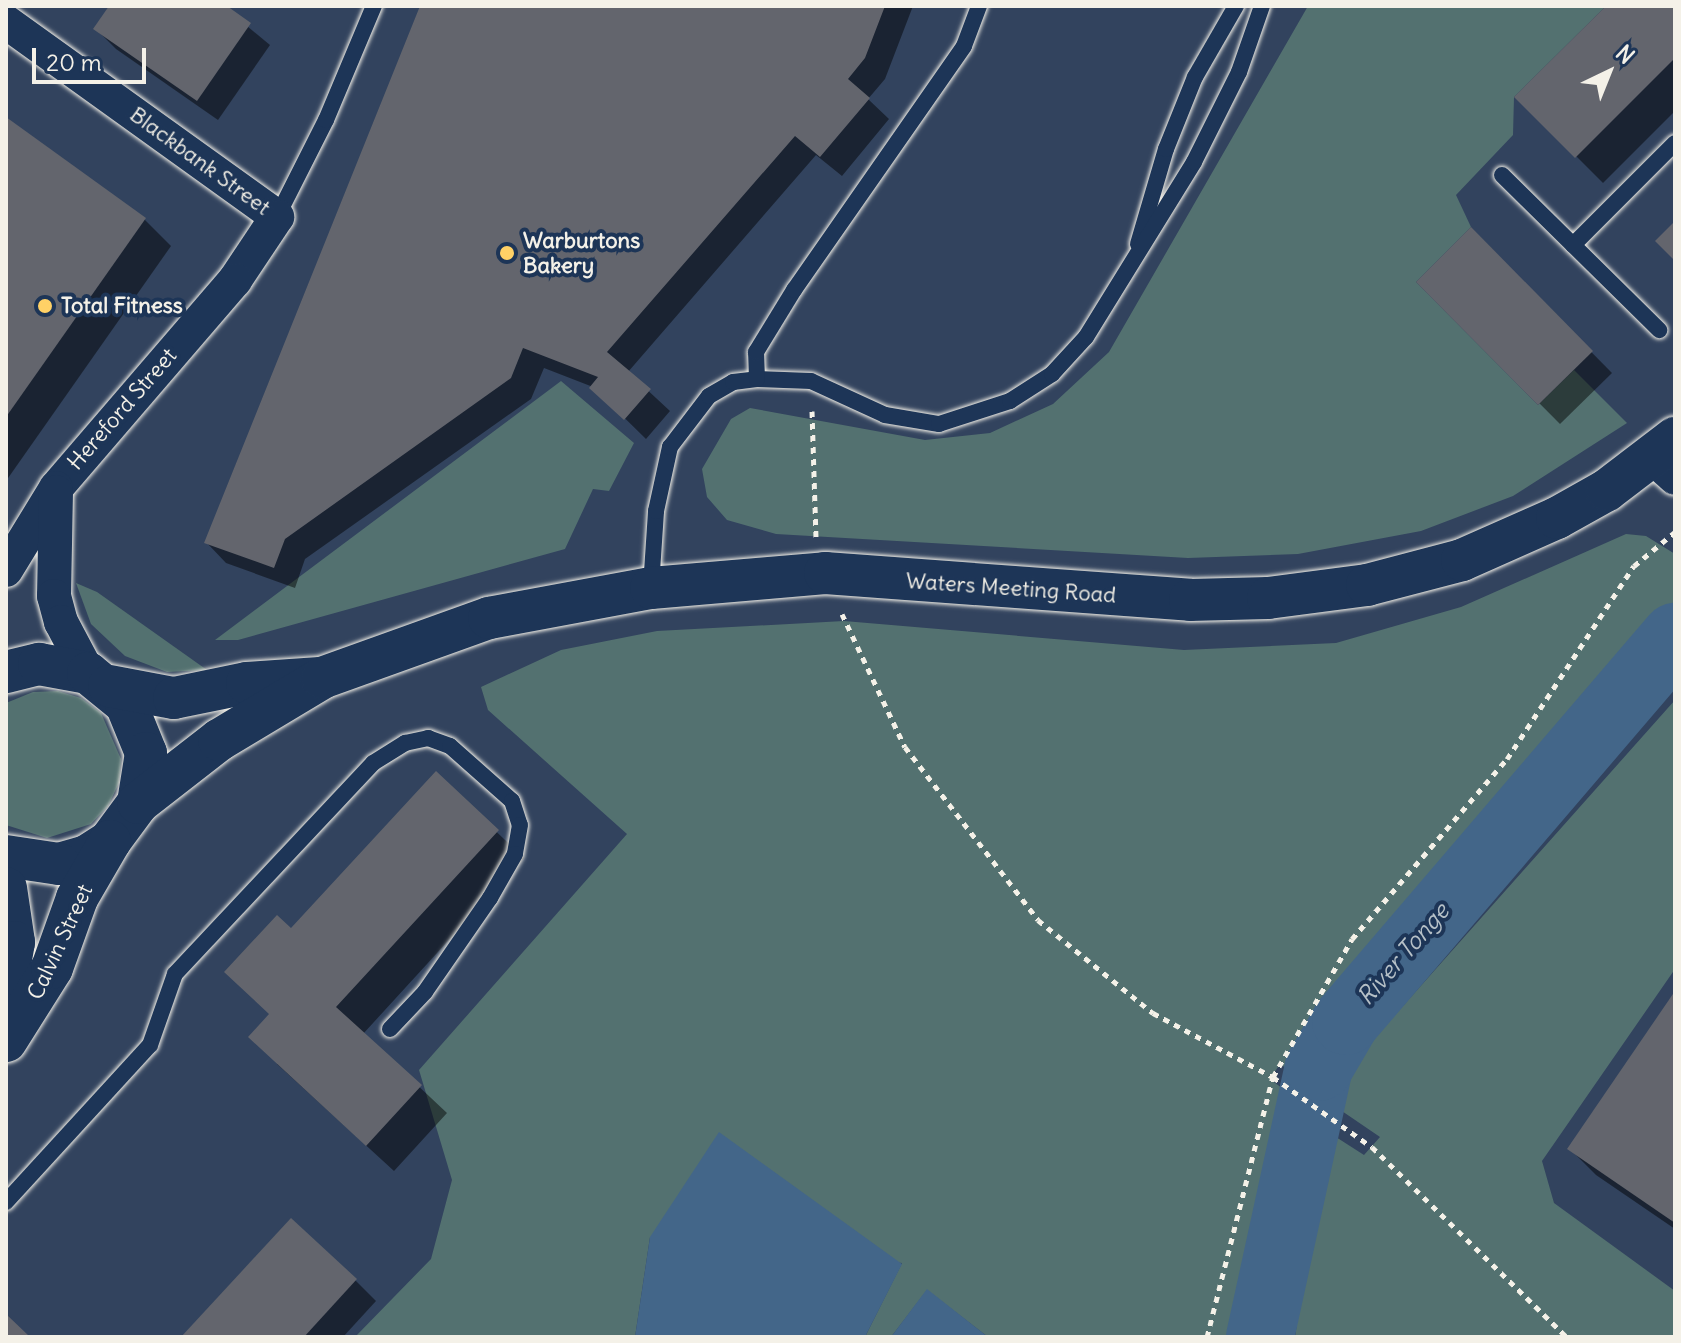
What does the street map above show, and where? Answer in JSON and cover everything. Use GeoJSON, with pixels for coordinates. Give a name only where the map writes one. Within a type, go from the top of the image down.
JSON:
{"type":"FeatureCollection","features":[{"type":"Feature","properties":{"kind":"street","name":"Blackbank Street"},"geometry":{"type":"LineString","coordinates":[[6,22],[277,217]]}},
{"type":"Feature","properties":{"kind":"street","name":"Hereford Street"},"geometry":{"type":"LineString","coordinates":[[6,570],[56,488],[235,280],[277,217]]}},
{"type":"Feature","properties":{"kind":"street","name":"Waters Meeting Road"},"geometry":{"type":"LineString","coordinates":[[138,803],[219,740],[322,678],[489,618],[820,558],[1190,600],[1268,598],[1339,589],[1462,560],[1557,518],[1667,458]]}},
{"type":"Feature","properties":{"kind":"street","name":"Hereford Street"},"geometry":{"type":"LineString","coordinates":[[56,488],[54,596],[61,622],[98,680]]}},
{"type":"Feature","properties":{"kind":"street","name":"Waters Meeting Road"},"geometry":{"type":"LineString","coordinates":[[6,672],[39,664],[174,698],[247,683],[322,678]]}},
{"type":"Feature","properties":{"kind":"street"},"geometry":{"type":"LineString","coordinates":[[98,680],[139,727],[146,753],[138,803]]}},
{"type":"Feature","properties":{"kind":"street","name":"Calvin Street"},"geometry":{"type":"LineString","coordinates":[[6,1041],[52,968],[77,898],[110,841],[138,803]]}},
{"type":"Feature","properties":{"kind":"street"},"geometry":{"type":"LineString","coordinates":[[6,856],[59,864],[87,856],[110,841]]}},
{"type":"Feature","properties":{"kind":"street","name":"Calvin Street"},"geometry":{"type":"LineString","coordinates":[[6,888],[14,942],[6,988]]}},
{"type":"Feature","properties":{"kind":"lane"},"geometry":{"type":"LineString","coordinates":[[277,217],[326,120],[374,6]]}},
{"type":"Feature","properties":{"kind":"lane"},"geometry":{"type":"LineString","coordinates":[[757,379],[756,352],[964,46],[979,6]]}},
{"type":"Feature","properties":{"kind":"lane"},"geometry":{"type":"LineString","coordinates":[[1131,269],[1166,149],[1195,77],[1236,6]]}},
{"type":"Feature","properties":{"kind":"lane"},"geometry":{"type":"LineString","coordinates":[[651,588],[656,511],[670,447],[709,396],[733,382],[757,379],[811,381],[912,422],[939,424],[1010,401],[1070,357],[1131,269],[1239,72],[1262,6]]}},
{"type":"Feature","properties":{"kind":"lane"},"geometry":{"type":"LineString","coordinates":[[1573,245],[1675,143]]}},
{"type":"Feature","properties":{"kind":"lane"},"geometry":{"type":"LineString","coordinates":[[1502,175],[1659,330]]}},
{"type":"Feature","properties":{"kind":"lane"},"geometry":{"type":"LineString","coordinates":[[6,1202],[150,1045],[175,974],[373,763],[405,743],[428,738],[450,746],[512,801],[520,825],[515,854],[490,898],[425,992],[390,1029]]}},
{"type":"Feature","properties":{"kind":"path"},"geometry":{"type":"LineString","coordinates":[[811,381],[820,558],[905,747],[1038,920],[1153,1013],[1273,1077],[1372,1147],[1567,1337]]}},
{"type":"Feature","properties":{"kind":"path"},"geometry":{"type":"LineString","coordinates":[[1207,1337],[1273,1077],[1352,939],[1507,759],[1634,566],[1675,532]]}},
{"type":"Feature","properties":{"kind":"green space"},"geometry":{"type":"Polygon","coordinates":[[[1308,6],[1606,6],[1514,97],[1513,135],[1456,195],[1471,227],[1416,282],[1538,405],[1574,370],[1627,423],[1513,496],[1421,531],[1298,554],[1188,558],[776,534],[727,520],[707,497],[702,469],[731,419],[750,408],[925,440],[990,433],[1053,404],[1109,352],[1308,6]]]}},
{"type":"Feature","properties":{"kind":"green space"},"geometry":{"type":"Polygon","coordinates":[[[561,381],[634,443],[609,491],[593,489],[565,549],[238,640],[215,640],[561,381]]]}},
{"type":"Feature","properties":{"kind":"green space"},"geometry":{"type":"Polygon","coordinates":[[[1626,534],[1646,536],[1675,554],[1675,612],[1515,782],[1336,999],[1292,1072],[1280,1064],[1270,1079],[1287,1092],[1233,1337],[988,1337],[927,1290],[891,1337],[865,1337],[902,1263],[650,1237],[635,1337],[355,1337],[431,1259],[452,1180],[419,1070],[627,834],[488,710],[481,687],[561,650],[657,631],[844,621],[1184,650],[1336,643],[1461,607],[1626,534]]]}},
{"type":"Feature","properties":{"kind":"green space"},"geometry":{"type":"Polygon","coordinates":[[[76,583],[97,592],[207,670],[167,672],[125,656],[91,624],[76,583]]]}},
{"type":"Feature","properties":{"kind":"green space"},"geometry":{"type":"Polygon","coordinates":[[[58,691],[81,698],[101,713],[121,759],[119,783],[108,806],[91,824],[47,838],[6,825],[6,703],[33,692],[58,691]]]}},
{"type":"Feature","properties":{"kind":"green space"},"geometry":{"type":"Polygon","coordinates":[[[1675,700],[1675,969],[1542,1161],[1554,1203],[1675,1291],[1675,1337],[1295,1337],[1325,1130],[1364,1155],[1380,1137],[1336,1107],[1362,1052],[1675,700]]]}},
{"type":"Feature","properties":{"kind":"water"},"geometry":{"type":"Polygon","coordinates":[[[719,1132],[902,1264],[865,1337],[635,1337],[650,1237],[719,1132]]]}},
{"type":"Feature","properties":{"kind":"water"},"geometry":{"type":"Polygon","coordinates":[[[927,1289],[988,1337],[891,1337],[927,1289]]]}},
{"type":"Feature","properties":{"kind":"building"},"geometry":{"type":"Polygon","coordinates":[[[109,6],[227,6],[251,23],[197,101],[93,29],[109,6]]]}},
{"type":"Feature","properties":{"kind":"building","name":"Warburtons Bakery"},"geometry":{"type":"Polygon","coordinates":[[[420,6],[885,6],[865,58],[848,79],[870,98],[820,157],[795,136],[607,352],[651,389],[624,420],[589,388],[598,377],[523,348],[511,378],[285,539],[274,568],[204,543],[420,6]]]}},
{"type":"Feature","properties":{"kind":"building"},"geometry":{"type":"Polygon","coordinates":[[[1606,6],[1675,6],[1675,58],[1575,158],[1514,97],[1606,6]]]}},
{"type":"Feature","properties":{"kind":"building","name":"Total Fitness"},"geometry":{"type":"Polygon","coordinates":[[[6,117],[146,218],[6,417],[6,117]]]}},
{"type":"Feature","properties":{"kind":"building"},"geometry":{"type":"Polygon","coordinates":[[[1675,221],[1675,261],[1655,241],[1675,221]]]}},
{"type":"Feature","properties":{"kind":"building"},"geometry":{"type":"Polygon","coordinates":[[[1471,227],[1593,351],[1538,405],[1416,282],[1471,227]]]}},
{"type":"Feature","properties":{"kind":"building"},"geometry":{"type":"Polygon","coordinates":[[[436,771],[499,830],[336,1007],[422,1085],[366,1146],[248,1037],[269,1014],[224,972],[277,915],[291,928],[436,771]]]}},
{"type":"Feature","properties":{"kind":"building"},"geometry":{"type":"Polygon","coordinates":[[[1675,991],[1675,1223],[1567,1149],[1675,991]]]}},
{"type":"Feature","properties":{"kind":"building"},"geometry":{"type":"Polygon","coordinates":[[[291,1218],[357,1279],[304,1337],[181,1337],[291,1218]]]}},
{"type":"Feature","properties":{"kind":"building"},"geometry":{"type":"Polygon","coordinates":[[[6,1314],[30,1337],[6,1337],[6,1314]]]}},
{"type":"Feature","properties":{"kind":"waterway","name":"River Tonge"},"geometry":{"type":"LineString","coordinates":[[1260,1337],[1319,1067],[1346,1021],[1675,637]]}},
{"type":"Feature","properties":{"kind":"place","name":"Warburtons Bakery"},"geometry":{"type":"Point","coordinates":[507,253]}},
{"type":"Feature","properties":{"kind":"place","name":"Total Fitness"},"geometry":{"type":"Point","coordinates":[45,306]}}]}
